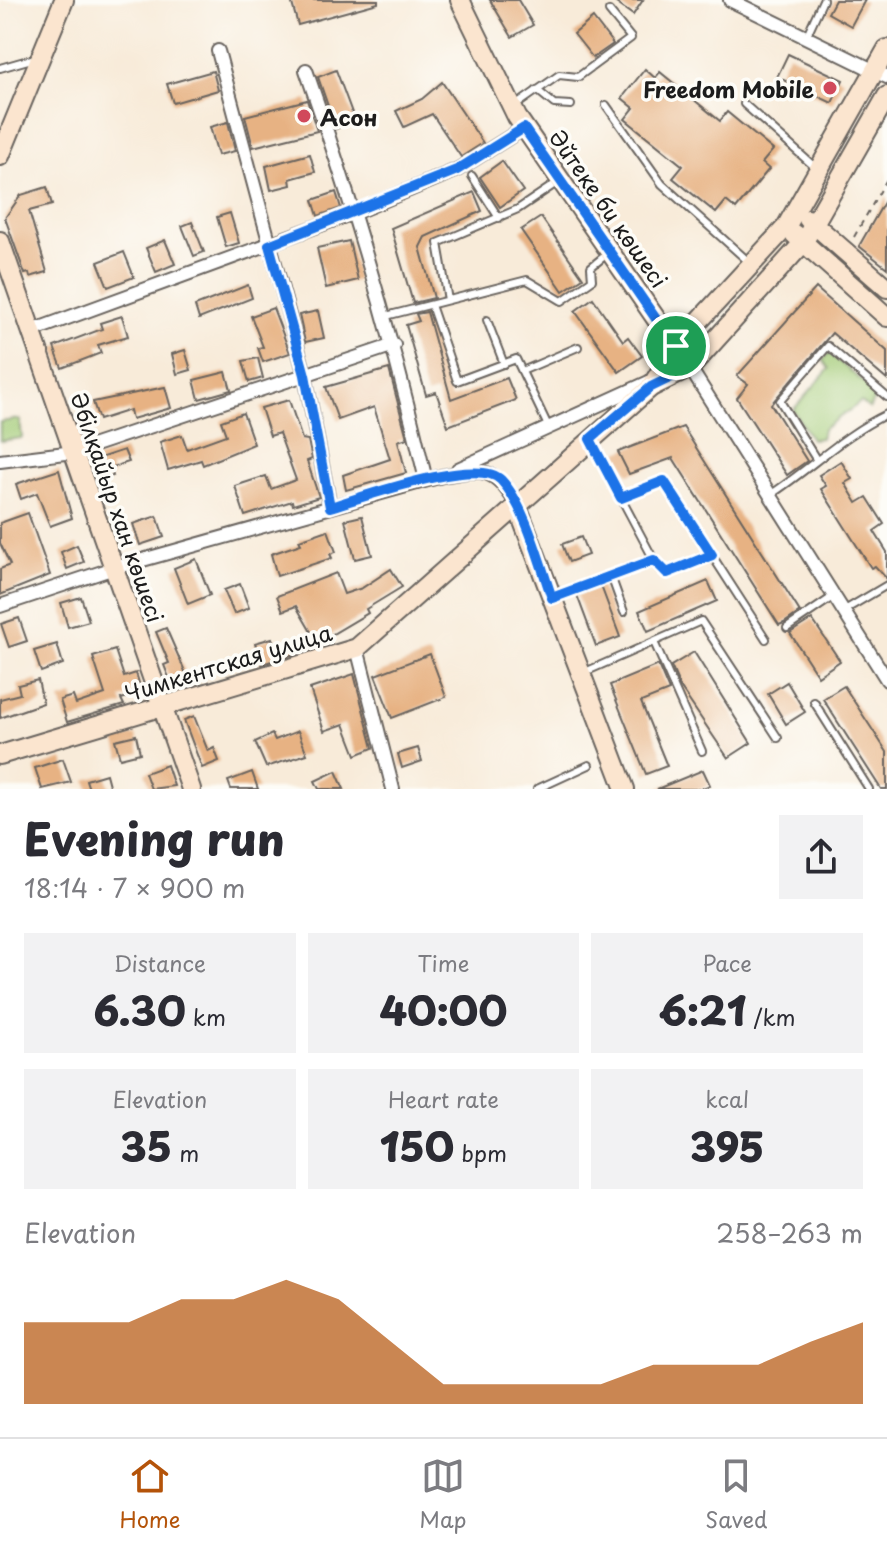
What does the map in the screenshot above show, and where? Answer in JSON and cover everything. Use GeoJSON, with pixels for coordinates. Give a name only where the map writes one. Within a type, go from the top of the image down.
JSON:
{"type":"FeatureCollection","features":[{"type":"Feature","properties":{"kind":"street"},"geometry":{"type":"LineString","coordinates":[[0,156],[64,0]]}},
{"type":"Feature","properties":{"kind":"street","name":"Әйтеке би көшесі"},"geometry":{"type":"LineString","coordinates":[[460,0],[524,128],[676,346],[887,680]]}},
{"type":"Feature","properties":{"kind":"street"},"geometry":{"type":"LineString","coordinates":[[730,0],[881,74]]}},
{"type":"Feature","properties":{"kind":"street"},"geometry":{"type":"LineString","coordinates":[[653,383],[676,346],[786,227],[881,74],[887,49]]}},
{"type":"Feature","properties":{"kind":"street"},"geometry":{"type":"LineString","coordinates":[[218,51],[305,375],[330,507]]}},
{"type":"Feature","properties":{"kind":"street"},"geometry":{"type":"LineString","coordinates":[[306,70],[356,212],[394,345],[426,480]]}},
{"type":"Feature","properties":{"kind":"street"},"geometry":{"type":"LineString","coordinates":[[442,476],[690,368],[803,243],[887,96]]}},
{"type":"Feature","properties":{"kind":"street"},"geometry":{"type":"LineString","coordinates":[[32,331],[356,212],[457,170],[524,128]]}},
{"type":"Feature","properties":{"kind":"street"},"geometry":{"type":"LineString","coordinates":[[798,209],[887,288]]}},
{"type":"Feature","properties":{"kind":"street"},"geometry":{"type":"LineString","coordinates":[[786,227],[887,317]]}},
{"type":"Feature","properties":{"kind":"street","name":"Әбілқайыр хан көшесі"},"geometry":{"type":"LineString","coordinates":[[0,241],[191,789]]}},
{"type":"Feature","properties":{"kind":"street"},"geometry":{"type":"LineString","coordinates":[[0,461],[74,452],[394,345]]}},
{"type":"Feature","properties":{"kind":"street","name":"Чимкентская улица"},"geometry":{"type":"LineString","coordinates":[[0,755],[357,648],[653,383]]}},
{"type":"Feature","properties":{"kind":"street"},"geometry":{"type":"LineString","coordinates":[[0,606],[114,568],[426,480],[479,470],[490,473],[500,479],[516,503],[624,788]]}},
{"type":"Feature","properties":{"kind":"street"},"geometry":{"type":"LineString","coordinates":[[357,648],[393,789]]}},
{"type":"Feature","properties":{"kind":"lane"},"geometry":{"type":"LineString","coordinates":[[806,37],[823,0]]}},
{"type":"Feature","properties":{"kind":"lane"},"geometry":{"type":"LineString","coordinates":[[512,108],[559,75],[578,77],[631,38],[609,11]]}},
{"type":"Feature","properties":{"kind":"lane"},"geometry":{"type":"LineString","coordinates":[[0,68],[41,55]]}},
{"type":"Feature","properties":{"kind":"lane"},"geometry":{"type":"LineString","coordinates":[[537,90],[554,104],[571,105]]}},
{"type":"Feature","properties":{"kind":"lane"},"geometry":{"type":"LineString","coordinates":[[744,104],[819,171]]}},
{"type":"Feature","properties":{"kind":"lane"},"geometry":{"type":"LineString","coordinates":[[606,105],[662,184],[751,265]]}},
{"type":"Feature","properties":{"kind":"lane"},"geometry":{"type":"LineString","coordinates":[[472,176],[499,218]]}},
{"type":"Feature","properties":{"kind":"lane"},"geometry":{"type":"LineString","coordinates":[[448,300],[438,243],[518,209],[561,180]]}},
{"type":"Feature","properties":{"kind":"lane"},"geometry":{"type":"LineString","coordinates":[[386,316],[527,280],[562,301],[592,280],[591,267],[610,251]]}},
{"type":"Feature","properties":{"kind":"lane"},"geometry":{"type":"LineString","coordinates":[[431,305],[457,381],[516,359],[549,428]]}},
{"type":"Feature","properties":{"kind":"lane"},"geometry":{"type":"LineString","coordinates":[[487,320],[504,364]]}},
{"type":"Feature","properties":{"kind":"lane"},"geometry":{"type":"LineString","coordinates":[[816,459],[780,401],[828,346],[887,397]]}},
{"type":"Feature","properties":{"kind":"lane"},"geometry":{"type":"LineString","coordinates":[[522,371],[578,347]]}},
{"type":"Feature","properties":{"kind":"lane"},"geometry":{"type":"LineString","coordinates":[[770,495],[808,471],[816,459],[887,414]]}},
{"type":"Feature","properties":{"kind":"lane"},"geometry":{"type":"LineString","coordinates":[[590,439],[654,560],[667,573],[712,555]]}},
{"type":"Feature","properties":{"kind":"lane"},"geometry":{"type":"LineString","coordinates":[[621,498],[664,481],[766,639]]}},
{"type":"Feature","properties":{"kind":"lane"},"geometry":{"type":"LineString","coordinates":[[552,598],[654,560]]}},
{"type":"Feature","properties":{"kind":"lane"},"geometry":{"type":"LineString","coordinates":[[611,576],[624,612]]}},
{"type":"Feature","properties":{"kind":"lane"},"geometry":{"type":"LineString","coordinates":[[843,611],[887,585]]}},
{"type":"Feature","properties":{"kind":"lane"},"geometry":{"type":"LineString","coordinates":[[787,628],[834,596]]}},
{"type":"Feature","properties":{"kind":"lane"},"geometry":{"type":"LineString","coordinates":[[581,674],[701,621],[778,738]]}},
{"type":"Feature","properties":{"kind":"lane"},"geometry":{"type":"LineString","coordinates":[[654,642],[702,751]]}},
{"type":"Feature","properties":{"kind":"lane"},"geometry":{"type":"LineString","coordinates":[[814,702],[869,789]]}},
{"type":"Feature","properties":{"kind":"lane"},"geometry":{"type":"LineString","coordinates":[[537,789],[589,765]]}},
{"type":"Feature","properties":{"kind":"path"},"geometry":{"type":"LineString","coordinates":[[846,252],[887,179]]}},
{"type":"Feature","properties":{"kind":"green space"},"geometry":{"type":"Polygon","coordinates":[[[829,353],[876,393],[870,409],[861,402],[823,429],[821,438],[811,439],[793,410],[829,369],[823,360],[829,353]]]}},
{"type":"Feature","properties":{"kind":"green space"},"geometry":{"type":"Polygon","coordinates":[[[20,419],[22,438],[0,441],[0,422],[20,419]]]}},
{"type":"Feature","properties":{"kind":"building"},"geometry":{"type":"Polygon","coordinates":[[[291,0],[378,0],[378,3],[298,25],[291,0]]]}},
{"type":"Feature","properties":{"kind":"building"},"geometry":{"type":"Polygon","coordinates":[[[490,0],[518,0],[533,25],[512,37],[490,0]]]}},
{"type":"Feature","properties":{"kind":"building"},"geometry":{"type":"Polygon","coordinates":[[[612,0],[643,0],[633,15],[612,0]]]}},
{"type":"Feature","properties":{"kind":"building"},"geometry":{"type":"Polygon","coordinates":[[[835,0],[865,0],[851,26],[828,13],[835,0]]]}},
{"type":"Feature","properties":{"kind":"building"},"geometry":{"type":"Polygon","coordinates":[[[593,18],[613,44],[593,58],[574,34],[593,18]]]}},
{"type":"Feature","properties":{"kind":"building"},"geometry":{"type":"Polygon","coordinates":[[[788,54],[843,80],[832,103],[777,77],[788,54]]]}},
{"type":"Feature","properties":{"kind":"building"},"geometry":{"type":"Polygon","coordinates":[[[645,69],[655,78],[660,72],[720,121],[727,112],[773,150],[762,163],[769,169],[736,209],[726,201],[716,213],[673,178],[683,166],[625,119],[634,108],[622,98],[645,69]]]}},
{"type":"Feature","properties":{"kind":"building"},"geometry":{"type":"Polygon","coordinates":[[[336,70],[355,121],[336,129],[318,77],[336,70]]]}},
{"type":"Feature","properties":{"kind":"building"},"geometry":{"type":"Polygon","coordinates":[[[213,71],[218,90],[173,103],[167,84],[213,71]]]}},
{"type":"Feature","properties":{"kind":"building"},"geometry":{"type":"Polygon","coordinates":[[[442,82],[483,143],[461,157],[432,114],[404,127],[396,111],[422,99],[442,82]]]}},
{"type":"Feature","properties":{"kind":"building"},"geometry":{"type":"Polygon","coordinates":[[[307,100],[317,131],[253,147],[245,116],[307,100]]]}},
{"type":"Feature","properties":{"kind":"building"},"geometry":{"type":"Polygon","coordinates":[[[228,122],[235,151],[218,155],[210,127],[228,122]]]}},
{"type":"Feature","properties":{"kind":"building"},"geometry":{"type":"Polygon","coordinates":[[[310,154],[315,172],[290,179],[291,185],[271,190],[266,166],[310,154]]]}},
{"type":"Feature","properties":{"kind":"building"},"geometry":{"type":"Polygon","coordinates":[[[502,161],[523,191],[500,207],[480,177],[502,161]]]}},
{"type":"Feature","properties":{"kind":"building"},"geometry":{"type":"Polygon","coordinates":[[[47,187],[52,205],[29,211],[47,272],[30,277],[29,273],[25,274],[5,218],[21,195],[47,187]]]}},
{"type":"Feature","properties":{"kind":"building"},"geometry":{"type":"Polygon","coordinates":[[[336,192],[341,208],[318,216],[313,200],[336,192]]]}},
{"type":"Feature","properties":{"kind":"building"},"geometry":{"type":"Polygon","coordinates":[[[474,192],[482,211],[425,237],[420,247],[434,298],[413,303],[391,228],[474,192]]]}},
{"type":"Feature","properties":{"kind":"building"},"geometry":{"type":"Polygon","coordinates":[[[887,197],[887,268],[859,246],[887,197]]]}},
{"type":"Feature","properties":{"kind":"building"},"geometry":{"type":"Polygon","coordinates":[[[230,213],[239,243],[226,247],[217,217],[230,213]]]}},
{"type":"Feature","properties":{"kind":"building"},"geometry":{"type":"Polygon","coordinates":[[[541,217],[583,278],[563,291],[521,230],[541,217]]]}},
{"type":"Feature","properties":{"kind":"building"},"geometry":{"type":"Polygon","coordinates":[[[192,222],[204,252],[194,256],[182,226],[192,222]]]}},
{"type":"Feature","properties":{"kind":"building"},"geometry":{"type":"Polygon","coordinates":[[[165,240],[175,264],[156,272],[146,248],[165,240]]]}},
{"type":"Feature","properties":{"kind":"building"},"geometry":{"type":"Polygon","coordinates":[[[349,241],[358,280],[326,288],[317,248],[349,241]]]}},
{"type":"Feature","properties":{"kind":"building"},"geometry":{"type":"Polygon","coordinates":[[[124,252],[134,277],[108,287],[98,262],[124,252]]]}},
{"type":"Feature","properties":{"kind":"building"},"geometry":{"type":"Polygon","coordinates":[[[248,285],[252,298],[199,319],[195,306],[248,285]]]}},
{"type":"Feature","properties":{"kind":"building"},"geometry":{"type":"Polygon","coordinates":[[[816,288],[887,351],[887,380],[832,333],[771,404],[807,461],[787,475],[737,398],[748,384],[737,376],[816,288]]]}},
{"type":"Feature","properties":{"kind":"building"},"geometry":{"type":"Polygon","coordinates":[[[593,298],[623,341],[628,337],[642,356],[619,372],[575,311],[593,298]]]}},
{"type":"Feature","properties":{"kind":"building"},"geometry":{"type":"Polygon","coordinates":[[[273,308],[290,353],[263,362],[258,348],[263,347],[251,316],[273,308]]]}},
{"type":"Feature","properties":{"kind":"building"},"geometry":{"type":"Polygon","coordinates":[[[318,311],[324,338],[305,342],[299,315],[318,311]]]}},
{"type":"Feature","properties":{"kind":"building"},"geometry":{"type":"Polygon","coordinates":[[[427,312],[451,399],[507,378],[516,400],[448,426],[436,392],[426,395],[406,325],[419,321],[416,314],[427,312]]]}},
{"type":"Feature","properties":{"kind":"building"},"geometry":{"type":"Polygon","coordinates":[[[122,316],[128,336],[98,345],[101,353],[62,368],[54,347],[102,329],[100,323],[122,316]]]}},
{"type":"Feature","properties":{"kind":"building"},"geometry":{"type":"Polygon","coordinates":[[[185,350],[191,370],[177,374],[172,354],[185,350]]]}},
{"type":"Feature","properties":{"kind":"building"},"geometry":{"type":"Polygon","coordinates":[[[258,358],[263,378],[249,382],[243,361],[258,358]]]}},
{"type":"Feature","properties":{"kind":"building"},"geometry":{"type":"Polygon","coordinates":[[[389,369],[407,438],[398,441],[406,473],[346,490],[343,475],[390,459],[374,407],[338,420],[326,387],[389,369]]]}},
{"type":"Feature","properties":{"kind":"building"},"geometry":{"type":"Polygon","coordinates":[[[226,372],[231,390],[199,399],[194,380],[226,372]]]}},
{"type":"Feature","properties":{"kind":"building"},"geometry":{"type":"Polygon","coordinates":[[[165,387],[171,408],[132,419],[130,410],[99,420],[93,402],[165,387]]]}},
{"type":"Feature","properties":{"kind":"building"},"geometry":{"type":"Polygon","coordinates":[[[289,400],[302,439],[308,440],[312,459],[307,461],[319,497],[293,505],[292,501],[245,516],[235,486],[266,476],[271,489],[296,480],[279,433],[270,436],[261,408],[289,400]]]}},
{"type":"Feature","properties":{"kind":"building"},"geometry":{"type":"Polygon","coordinates":[[[243,413],[254,444],[203,465],[201,460],[168,470],[160,442],[182,435],[187,449],[226,435],[221,421],[243,413]]]}},
{"type":"Feature","properties":{"kind":"building"},"geometry":{"type":"Polygon","coordinates":[[[683,427],[800,612],[784,623],[779,625],[673,458],[629,474],[618,452],[683,427]]]}},
{"type":"Feature","properties":{"kind":"building"},"geometry":{"type":"Polygon","coordinates":[[[124,450],[129,462],[110,468],[113,476],[104,479],[97,459],[124,450]]]}},
{"type":"Feature","properties":{"kind":"building"},"geometry":{"type":"Polygon","coordinates":[[[841,461],[852,479],[845,483],[857,503],[867,497],[884,524],[874,531],[887,552],[887,579],[875,566],[871,568],[821,489],[826,486],[819,475],[841,461]]]}},
{"type":"Feature","properties":{"kind":"building"},"geometry":{"type":"Polygon","coordinates":[[[59,470],[72,518],[50,526],[37,493],[21,499],[16,484],[59,470]]]}},
{"type":"Feature","properties":{"kind":"building"},"geometry":{"type":"Polygon","coordinates":[[[28,513],[50,575],[0,595],[0,569],[10,565],[0,543],[0,523],[28,513]]]}},
{"type":"Feature","properties":{"kind":"building"},"geometry":{"type":"Polygon","coordinates":[[[157,516],[164,537],[140,545],[133,524],[157,516]]]}},
{"type":"Feature","properties":{"kind":"building"},"geometry":{"type":"Polygon","coordinates":[[[362,516],[372,555],[355,559],[345,520],[362,516]]]}},
{"type":"Feature","properties":{"kind":"building"},"geometry":{"type":"Polygon","coordinates":[[[328,530],[336,552],[330,554],[332,558],[277,576],[271,554],[301,544],[299,540],[328,530]]]}},
{"type":"Feature","properties":{"kind":"building"},"geometry":{"type":"Polygon","coordinates":[[[581,537],[588,555],[569,562],[562,544],[581,537]]]}},
{"type":"Feature","properties":{"kind":"building"},"geometry":{"type":"Polygon","coordinates":[[[77,545],[84,562],[67,569],[61,552],[77,545]]]}},
{"type":"Feature","properties":{"kind":"building"},"geometry":{"type":"Polygon","coordinates":[[[196,559],[210,595],[188,604],[174,568],[196,559]]]}},
{"type":"Feature","properties":{"kind":"building"},"geometry":{"type":"Polygon","coordinates":[[[391,569],[402,587],[366,609],[368,613],[304,651],[262,664],[255,643],[272,638],[276,650],[314,637],[296,606],[283,611],[277,596],[336,573],[344,594],[362,588],[391,569]]]}},
{"type":"Feature","properties":{"kind":"building"},"geometry":{"type":"Polygon","coordinates":[[[708,581],[717,601],[648,631],[639,611],[708,581]]]}},
{"type":"Feature","properties":{"kind":"building"},"geometry":{"type":"Polygon","coordinates":[[[240,584],[249,608],[234,614],[224,590],[240,584]]]}},
{"type":"Feature","properties":{"kind":"building"},"geometry":{"type":"Polygon","coordinates":[[[601,586],[620,637],[596,646],[577,595],[601,586]]]}},
{"type":"Feature","properties":{"kind":"building"},"geometry":{"type":"Polygon","coordinates":[[[81,597],[89,621],[68,627],[61,603],[81,597]]]}},
{"type":"Feature","properties":{"kind":"building"},"geometry":{"type":"Polygon","coordinates":[[[19,618],[27,641],[9,647],[1,624],[19,618]]]}},
{"type":"Feature","properties":{"kind":"building"},"geometry":{"type":"Polygon","coordinates":[[[812,619],[840,661],[818,676],[790,633],[812,619]]]}},
{"type":"Feature","properties":{"kind":"building"},"geometry":{"type":"Polygon","coordinates":[[[166,628],[191,685],[174,690],[164,665],[169,663],[156,632],[166,628]]]}},
{"type":"Feature","properties":{"kind":"building"},"geometry":{"type":"Polygon","coordinates":[[[57,644],[63,664],[41,672],[34,651],[57,644]]]}},
{"type":"Feature","properties":{"kind":"building"},"geometry":{"type":"Polygon","coordinates":[[[115,650],[124,677],[136,673],[142,693],[121,699],[124,705],[67,722],[60,700],[73,696],[76,704],[105,694],[93,657],[115,650]]]}},
{"type":"Feature","properties":{"kind":"building"},"geometry":{"type":"Polygon","coordinates":[[[694,652],[751,743],[728,758],[680,687],[671,666],[694,652]]]}},
{"type":"Feature","properties":{"kind":"building"},"geometry":{"type":"Polygon","coordinates":[[[430,654],[446,697],[392,718],[375,675],[430,654]]]}},
{"type":"Feature","properties":{"kind":"building"},"geometry":{"type":"Polygon","coordinates":[[[658,665],[669,691],[641,702],[667,766],[646,774],[610,685],[658,665]]]}},
{"type":"Feature","properties":{"kind":"building"},"geometry":{"type":"Polygon","coordinates":[[[354,674],[373,748],[356,755],[344,724],[324,731],[310,689],[354,674]]]}},
{"type":"Feature","properties":{"kind":"building"},"geometry":{"type":"Polygon","coordinates":[[[38,680],[43,703],[0,718],[0,699],[20,694],[18,685],[38,680]]]}},
{"type":"Feature","properties":{"kind":"building"},"geometry":{"type":"Polygon","coordinates":[[[787,682],[805,712],[786,724],[768,694],[787,682]]]}},
{"type":"Feature","properties":{"kind":"building"},"geometry":{"type":"Polygon","coordinates":[[[844,686],[887,752],[887,789],[881,789],[823,699],[844,686]]]}},
{"type":"Feature","properties":{"kind":"building"},"geometry":{"type":"Polygon","coordinates":[[[194,716],[208,751],[214,748],[219,761],[202,768],[184,720],[194,716]]]}},
{"type":"Feature","properties":{"kind":"building"},"geometry":{"type":"Polygon","coordinates":[[[298,731],[307,754],[266,767],[255,742],[272,734],[275,740],[298,731]]]}},
{"type":"Feature","properties":{"kind":"building"},"geometry":{"type":"Polygon","coordinates":[[[136,735],[140,753],[120,758],[115,740],[136,735]]]}},
{"type":"Feature","properties":{"kind":"building"},"geometry":{"type":"Polygon","coordinates":[[[418,748],[422,761],[402,768],[398,754],[418,748]]]}},
{"type":"Feature","properties":{"kind":"building"},"geometry":{"type":"Polygon","coordinates":[[[63,759],[71,782],[42,789],[35,768],[63,759]]]}},
{"type":"Feature","properties":{"kind":"building"},"geometry":{"type":"Polygon","coordinates":[[[167,765],[174,786],[151,789],[145,773],[167,765]]]}},
{"type":"Feature","properties":{"kind":"building"},"geometry":{"type":"Polygon","coordinates":[[[703,770],[710,785],[701,789],[657,789],[703,770]]]}},
{"type":"Feature","properties":{"kind":"building"},"geometry":{"type":"Polygon","coordinates":[[[336,771],[344,789],[319,789],[315,781],[336,771]]]}},
{"type":"Feature","properties":{"kind":"building"},"geometry":{"type":"Polygon","coordinates":[[[252,772],[258,789],[231,789],[228,781],[252,772]]]}},
{"type":"Feature","properties":{"kind":"building"},"geometry":{"type":"Polygon","coordinates":[[[106,774],[110,789],[89,789],[86,780],[106,774]]]}},
{"type":"Feature","properties":{"kind":"place","name":"Freedom Mobile"},"geometry":{"type":"Point","coordinates":[830,88]}},
{"type":"Feature","properties":{"kind":"place","name":"Асон"},"geometry":{"type":"Point","coordinates":[304,116]}},
{"type":"Feature","properties":{"kind":"route"},"geometry":{"type":"LineString","coordinates":[[524,128],[676,346],[690,368],[651,387],[590,439],[621,498],[664,481],[712,555],[667,573],[654,560],[552,598],[516,503],[500,479],[490,473],[479,470],[442,476],[330,507],[305,375],[269,245],[457,170],[524,128]]}}]}
